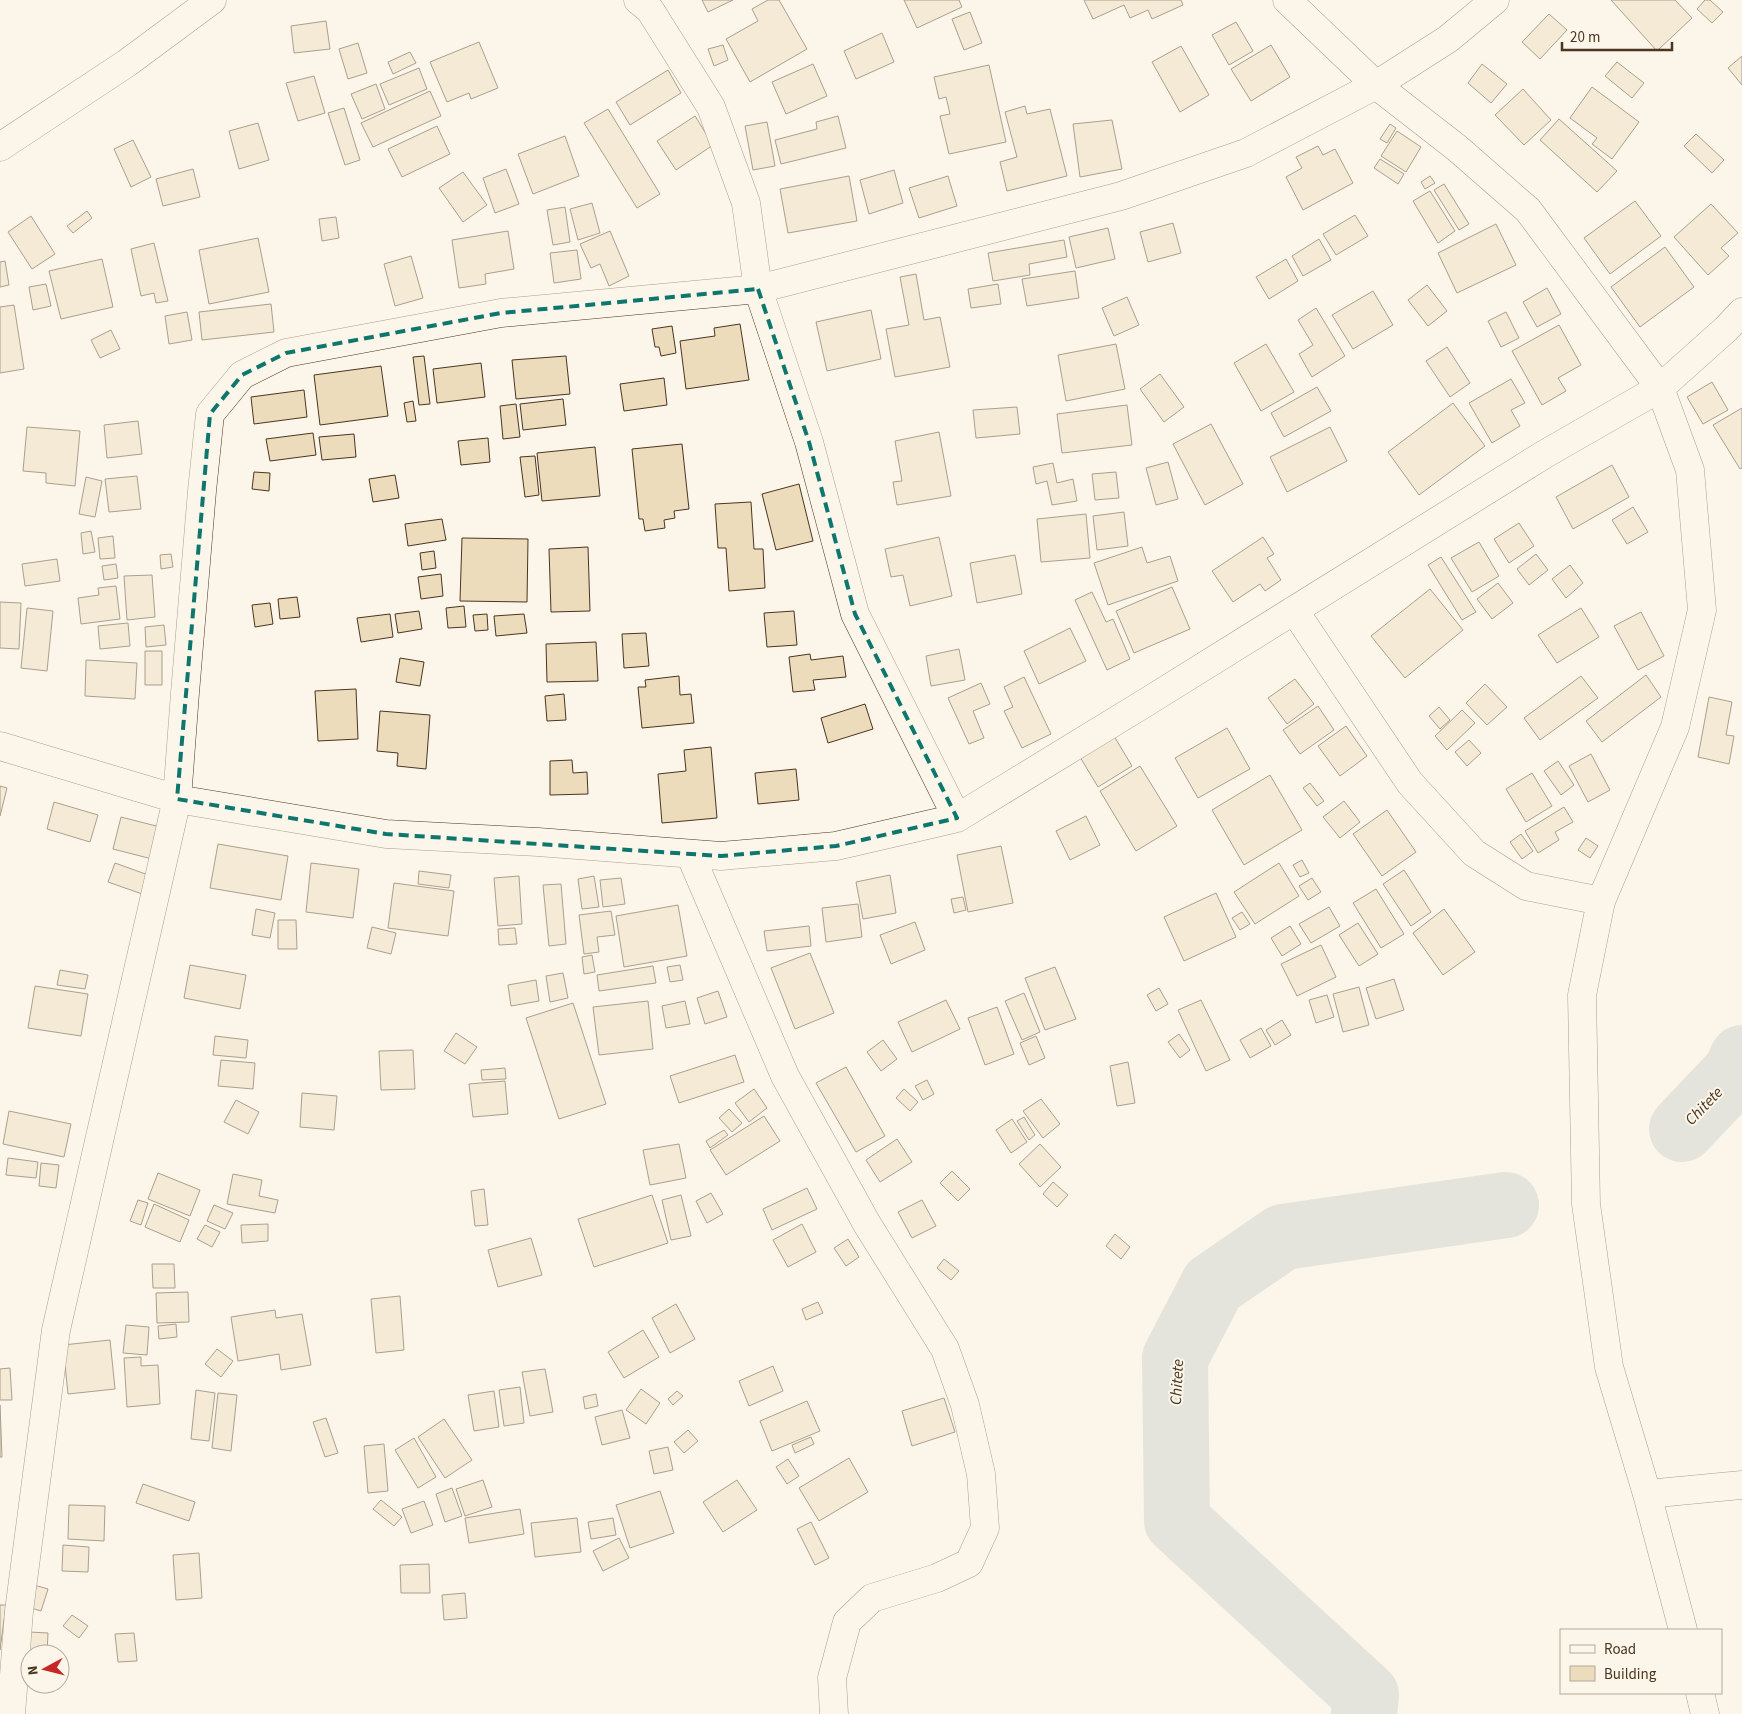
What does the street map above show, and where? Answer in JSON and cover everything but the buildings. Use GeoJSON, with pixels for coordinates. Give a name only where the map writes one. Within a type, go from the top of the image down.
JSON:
{"type":"FeatureCollection","features":[{"type":"Feature","properties":{"kind":"street"},"geometry":{"type":"LineString","coordinates":[[0,147],[127,63],[212,0]]}},
{"type":"Feature","properties":{"kind":"street"},"geometry":{"type":"LineString","coordinates":[[638,0],[650,10],[711,107],[746,203],[758,289],[809,442],[855,614],[957,818]]}},
{"type":"Feature","properties":{"kind":"street"},"geometry":{"type":"LineString","coordinates":[[1286,0],[1376,85],[1457,148],[1528,210],[1660,388],[1690,470],[1702,610],[1675,727],[1601,901],[1582,995],[1586,1204],[1609,1367],[1647,1494],[1683,1629]]}},
{"type":"Feature","properties":{"kind":"street"},"geometry":{"type":"LineString","coordinates":[[11,1714],[20,1612],[56,1330],[177,798],[185,683],[210,414],[242,375],[286,353],[501,313],[758,289],[1120,196],[1246,153],[1376,85],[1448,39],[1495,0]]}},
{"type":"Feature","properties":{"kind":"street"},"geometry":{"type":"LineString","coordinates":[[0,746],[177,798],[386,834],[721,856],[836,846],[957,818],[1545,454],[1660,388],[1726,329],[1742,312]]}},
{"type":"Feature","properties":{"kind":"street"},"geometry":{"type":"LineString","coordinates":[[1294,610],[1410,783],[1474,853],[1526,886],[1601,901]]}},
{"type":"Feature","properties":{"kind":"street"},"geometry":{"type":"LineString","coordinates":[[690,854],[785,1076],[867,1224],[945,1349],[965,1405],[981,1474],[985,1528],[970,1563],[937,1578],[872,1598],[847,1622],[832,1678],[834,1714]]}},
{"type":"Feature","properties":{"kind":"street"},"geometry":{"type":"LineString","coordinates":[[1647,1494],[1742,1485]]}},
{"type":"Feature","properties":{"kind":"street"},"geometry":{"type":"LineString","coordinates":[[1700,1694],[1705,1714]]}},
{"type":"Feature","properties":{"kind":"highlighted area"},"geometry":{"type":"Polygon","coordinates":[[[758,289],[809,442],[855,614],[957,818],[836,846],[721,856],[386,834],[177,799],[210,414],[242,375],[286,353],[501,313],[758,289]]]}},
{"type":"Feature","properties":{"kind":"waterway","name":"Chitete"},"geometry":{"type":"LineString","coordinates":[[1682,1129],[1736,1072],[1742,1058]]}},
{"type":"Feature","properties":{"kind":"waterway","name":"Chitete"},"geometry":{"type":"LineString","coordinates":[[1364,1714],[1366,1695],[1177,1521],[1175,1358],[1213,1285],[1283,1237],[1506,1205]]}}]}
